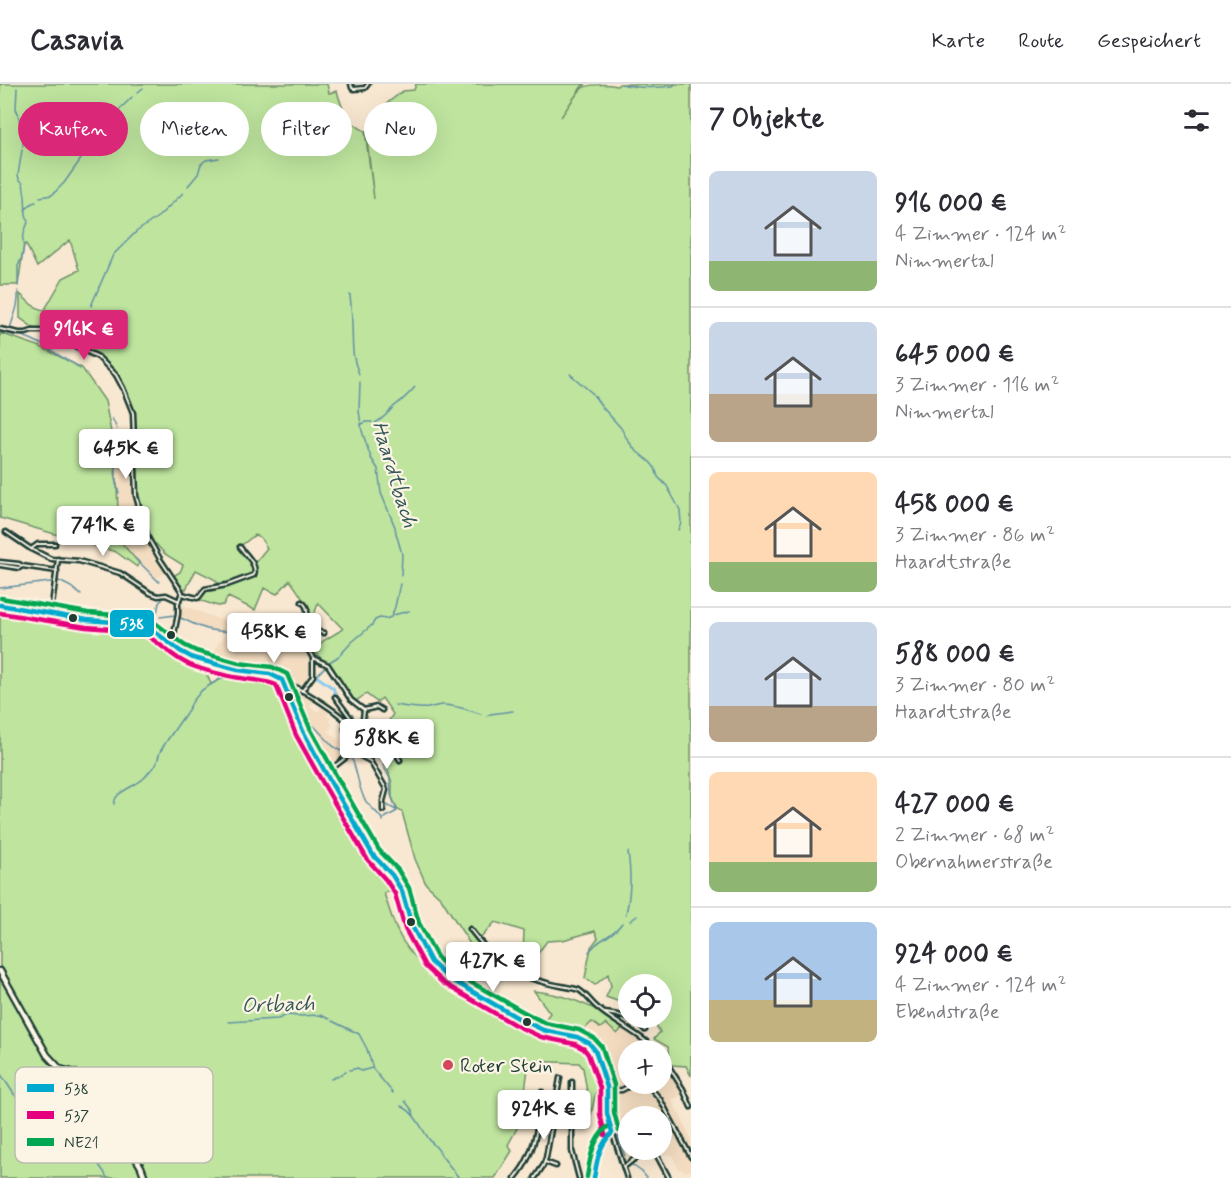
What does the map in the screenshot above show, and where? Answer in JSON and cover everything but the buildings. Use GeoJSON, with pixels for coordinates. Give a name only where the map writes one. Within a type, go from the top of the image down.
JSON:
{"type":"FeatureCollection","features":[{"type":"Feature","properties":{"kind":"street"},"geometry":{"type":"LineString","coordinates":[[351,84],[354,89],[365,88],[368,84]]}},
{"type":"Feature","properties":{"kind":"street"},"geometry":{"type":"LineString","coordinates":[[0,329],[19,333],[44,330],[99,357],[116,375],[133,413],[136,496],[148,538],[160,560],[182,590],[171,644]]}},
{"type":"Feature","properties":{"kind":"street"},"geometry":{"type":"LineString","coordinates":[[6,532],[31,549],[51,558],[79,561],[120,573],[150,593],[158,596],[166,595],[179,601]]}},
{"type":"Feature","properties":{"kind":"street"},"geometry":{"type":"LineString","coordinates":[[31,549],[38,544],[55,544]]}},
{"type":"Feature","properties":{"kind":"street"},"geometry":{"type":"LineString","coordinates":[[182,594],[196,598],[205,590],[254,575],[255,567],[240,547]]}},
{"type":"Feature","properties":{"kind":"street"},"geometry":{"type":"LineString","coordinates":[[51,614],[58,559]]}},
{"type":"Feature","properties":{"kind":"street"},"geometry":{"type":"LineString","coordinates":[[0,564],[19,564],[57,571]]}},
{"type":"Feature","properties":{"kind":"street"},"geometry":{"type":"LineString","coordinates":[[302,602],[307,609],[304,629],[299,635],[314,658],[328,665],[351,700],[364,710]]}},
{"type":"Feature","properties":{"kind":"street"},"geometry":{"type":"LineString","coordinates":[[0,605],[87,620],[141,624],[193,658],[238,670],[270,674],[279,678],[284,683],[303,731],[373,855],[402,891],[412,926],[435,967],[447,977],[518,1018],[543,1030],[577,1036],[587,1041],[595,1050],[608,1091],[607,1113],[627,1178]]}},
{"type":"Feature","properties":{"kind":"street"},"geometry":{"type":"LineString","coordinates":[[304,629],[324,633]]}},
{"type":"Feature","properties":{"kind":"street"},"geometry":{"type":"LineString","coordinates":[[302,691],[313,676],[314,658]]}},
{"type":"Feature","properties":{"kind":"street"},"geometry":{"type":"LineString","coordinates":[[284,683],[302,691],[346,721]]}},
{"type":"Feature","properties":{"kind":"street"},"geometry":{"type":"LineString","coordinates":[[335,697],[350,717],[345,726],[350,754]]}},
{"type":"Feature","properties":{"kind":"street"},"geometry":{"type":"LineString","coordinates":[[364,710],[377,707],[382,710]]}},
{"type":"Feature","properties":{"kind":"street"},"geometry":{"type":"LineString","coordinates":[[364,710],[363,719],[388,739],[400,760]]}},
{"type":"Feature","properties":{"kind":"street"},"geometry":{"type":"LineString","coordinates":[[326,773],[350,754]]}},
{"type":"Feature","properties":{"kind":"street"},"geometry":{"type":"LineString","coordinates":[[350,754],[370,761],[386,790],[383,810]]}},
{"type":"Feature","properties":{"kind":"street"},"geometry":{"type":"LineString","coordinates":[[470,929],[502,964],[513,971],[542,982],[577,989],[604,1013],[644,1040]]}},
{"type":"Feature","properties":{"kind":"street"},"geometry":{"type":"LineString","coordinates":[[0,971],[44,1051],[58,1067]]}},
{"type":"Feature","properties":{"kind":"street"},"geometry":{"type":"LineString","coordinates":[[604,1013],[631,1020],[640,1024],[645,1030]]}},
{"type":"Feature","properties":{"kind":"street"},"geometry":{"type":"LineString","coordinates":[[672,1071],[691,1107]]}},
{"type":"Feature","properties":{"kind":"street"},"geometry":{"type":"LineString","coordinates":[[535,1178],[545,1162],[560,1078]]}},
{"type":"Feature","properties":{"kind":"street"},"geometry":{"type":"LineString","coordinates":[[572,1082],[572,1151],[579,1178]]}},
{"type":"Feature","properties":{"kind":"street"},"geometry":{"type":"LineString","coordinates":[[608,1091],[618,1090]]}},
{"type":"Feature","properties":{"kind":"street"},"geometry":{"type":"LineString","coordinates":[[515,1178],[530,1154],[540,1112],[542,1092]]}},
{"type":"Feature","properties":{"kind":"street"},"geometry":{"type":"LineString","coordinates":[[656,1094],[691,1157]]}},
{"type":"Feature","properties":{"kind":"street"},"geometry":{"type":"LineString","coordinates":[[594,1178],[599,1152],[612,1133]]}},
{"type":"Feature","properties":{"kind":"street"},"geometry":{"type":"LineString","coordinates":[[675,1138],[679,1135]]}},
{"type":"Feature","properties":{"kind":"street"},"geometry":{"type":"LineString","coordinates":[[624,1167],[633,1160]]}},
{"type":"Feature","properties":{"kind":"street"},"geometry":{"type":"LineString","coordinates":[[660,1160],[669,1178]]}},
{"type":"Feature","properties":{"kind":"street"},"geometry":{"type":"LineString","coordinates":[[545,1162],[556,1166]]}},
{"type":"Feature","properties":{"kind":"street"},"geometry":{"type":"LineString","coordinates":[[139,1163],[145,1178]]}},
{"type":"Feature","properties":{"kind":"shaded area"},"geometry":{"type":"Polygon","coordinates":[[[118,457],[135,457],[136,496],[149,541],[168,571],[156,578],[119,540],[116,480],[118,457]]]}},
{"type":"Feature","properties":{"kind":"shaded area"},"geometry":{"type":"Polygon","coordinates":[[[180,604],[218,619],[240,618],[286,636],[311,657],[313,674],[302,690],[273,672],[246,669],[211,660],[218,644],[226,634],[204,628],[178,616],[180,604]]]}},
{"type":"Feature","properties":{"kind":"shaded area"},"geometry":{"type":"Polygon","coordinates":[[[289,685],[313,701],[310,707],[318,712],[321,707],[329,712],[327,717],[331,717],[329,720],[333,724],[329,731],[338,740],[346,737],[351,750],[329,769],[326,769],[311,741],[292,701],[287,687],[289,685]]]}},
{"type":"Feature","properties":{"kind":"shaded area"},"geometry":{"type":"Polygon","coordinates":[[[592,1022],[627,1028],[643,1040],[618,1040],[618,1094],[672,1094],[672,1072],[685,1093],[672,1100],[691,1138],[691,1172],[679,1170],[672,1155],[672,1106],[618,1106],[618,1148],[608,1115],[608,1091],[590,1043],[577,1037],[592,1022]]]}},
{"type":"Feature","properties":{"kind":"shaded area"},"geometry":{"type":"Polygon","coordinates":[[[622,1160],[633,1160],[624,1167],[622,1160]]]}},
{"type":"Feature","properties":{"kind":"green space"},"geometry":{"type":"Polygon","coordinates":[[[0,84],[327,84],[329,93],[337,91],[341,102],[261,102],[261,156],[352,156],[352,121],[364,130],[364,156],[368,156],[374,199],[369,156],[437,156],[437,102],[389,102],[403,91],[414,90],[416,84],[586,84],[575,96],[584,87],[596,85],[691,84],[691,1076],[686,1066],[672,1065],[672,1040],[654,1039],[660,1032],[658,1028],[672,1028],[672,974],[618,974],[618,1001],[606,997],[611,986],[608,974],[595,985],[585,978],[591,947],[598,938],[595,931],[563,940],[547,941],[536,956],[523,956],[524,931],[495,922],[479,940],[499,972],[490,970],[470,944],[441,898],[426,884],[415,859],[402,812],[397,809],[392,797],[392,783],[384,757],[374,743],[366,738],[366,731],[370,729],[386,740],[393,735],[387,724],[393,714],[382,698],[377,702],[366,694],[356,701],[351,699],[328,664],[314,652],[323,641],[343,629],[318,603],[310,628],[305,628],[306,607],[290,580],[277,594],[264,588],[255,610],[228,597],[223,605],[218,606],[198,600],[207,591],[222,587],[214,579],[196,570],[186,589],[179,586],[173,576],[180,572],[183,565],[149,541],[136,496],[136,424],[124,388],[102,359],[74,346],[78,339],[81,313],[67,310],[59,340],[41,333],[20,318],[20,294],[32,305],[44,311],[63,278],[79,270],[70,240],[37,267],[26,244],[24,245],[18,285],[0,285],[0,84]],[[255,535],[239,547],[253,565],[267,548],[260,537],[255,535]]]}},
{"type":"Feature","properties":{"kind":"green space"},"geometry":{"type":"Polygon","coordinates":[[[0,333],[41,347],[82,368],[105,401],[116,458],[119,540],[139,563],[137,567],[116,552],[0,518],[0,333]]]}},
{"type":"Feature","properties":{"kind":"green space"},"geometry":{"type":"Polygon","coordinates":[[[0,608],[86,622],[143,628],[193,662],[207,675],[211,684],[230,676],[246,674],[263,674],[277,679],[284,687],[291,710],[324,773],[322,774],[329,782],[372,857],[386,873],[384,875],[387,880],[390,878],[396,886],[384,893],[397,930],[412,954],[420,962],[422,960],[424,965],[428,963],[448,980],[524,1024],[549,1034],[577,1038],[589,1045],[593,1050],[605,1084],[597,1086],[591,1115],[583,1068],[579,1063],[529,1061],[521,1121],[508,1145],[512,1151],[495,1178],[0,1178],[0,608]]]}},
{"type":"Feature","properties":{"kind":"green space"},"geometry":{"type":"Polygon","coordinates":[[[534,991],[558,995],[581,1003],[603,1013],[618,1022],[618,1028],[622,1028],[617,1034],[606,1024],[600,1028],[592,1022],[580,1033],[541,1025],[550,1013],[534,991]]]}},
{"type":"Feature","properties":{"kind":"waterway"},"geometry":{"type":"LineString","coordinates":[[622,84],[648,88],[675,84]]}},
{"type":"Feature","properties":{"kind":"waterway"},"geometry":{"type":"LineString","coordinates":[[17,88],[18,115]]}},
{"type":"Feature","properties":{"kind":"waterway"},"geometry":{"type":"LineString","coordinates":[[138,92],[143,88]]}},
{"type":"Feature","properties":{"kind":"waterway"},"geometry":{"type":"LineString","coordinates":[[127,102],[132,97]]}},
{"type":"Feature","properties":{"kind":"waterway"},"geometry":{"type":"LineString","coordinates":[[21,156],[18,175],[23,183],[28,222],[23,241]]}},
{"type":"Feature","properties":{"kind":"waterway"},"geometry":{"type":"LineString","coordinates":[[40,197],[52,195],[64,183],[82,156]]}},
{"type":"Feature","properties":{"kind":"waterway"},"geometry":{"type":"LineString","coordinates":[[188,186],[198,174],[201,164],[206,160],[219,158]]}},
{"type":"Feature","properties":{"kind":"waterway"},"geometry":{"type":"LineString","coordinates":[[91,306],[113,255],[136,232],[159,216],[183,193]]}},
{"type":"Feature","properties":{"kind":"waterway"},"geometry":{"type":"LineString","coordinates":[[25,210],[36,202]]}},
{"type":"Feature","properties":{"kind":"waterway"},"geometry":{"type":"LineString","coordinates":[[18,286],[18,266],[24,244]]}},
{"type":"Feature","properties":{"kind":"waterway"},"geometry":{"type":"LineString","coordinates":[[10,329],[17,306],[18,291]]}},
{"type":"Feature","properties":{"kind":"waterway","name":"Haardtbach"},"geometry":{"type":"LineString","coordinates":[[350,295],[353,350],[359,374]]}},
{"type":"Feature","properties":{"kind":"waterway"},"geometry":{"type":"LineString","coordinates":[[63,338],[81,317]]}},
{"type":"Feature","properties":{"kind":"waterway"},"geometry":{"type":"LineString","coordinates":[[0,331],[16,336]]}},
{"type":"Feature","properties":{"kind":"waterway"},"geometry":{"type":"LineString","coordinates":[[22,336],[42,344],[80,369]]}},
{"type":"Feature","properties":{"kind":"waterway"},"geometry":{"type":"LineString","coordinates":[[570,374],[592,393],[621,428],[635,450],[655,468],[658,477],[667,486],[680,510],[681,523],[678,530]]}},
{"type":"Feature","properties":{"kind":"waterway","name":"Haardtbach"},"geometry":{"type":"LineString","coordinates":[[360,382],[359,411],[362,431],[371,458],[378,469],[381,493],[395,527],[402,554],[401,575]]}},
{"type":"Feature","properties":{"kind":"waterway"},"geometry":{"type":"LineString","coordinates":[[375,423],[415,387]]}},
{"type":"Feature","properties":{"kind":"waterway"},"geometry":{"type":"LineString","coordinates":[[112,418],[117,429]]}},
{"type":"Feature","properties":{"kind":"waterway"},"geometry":{"type":"LineString","coordinates":[[362,424],[372,422]]}},
{"type":"Feature","properties":{"kind":"waterway"},"geometry":{"type":"LineString","coordinates":[[116,459],[115,479],[119,493]]}},
{"type":"Feature","properties":{"kind":"waterway"},"geometry":{"type":"LineString","coordinates":[[136,559],[159,582]]}},
{"type":"Feature","properties":{"kind":"waterway"},"geometry":{"type":"LineString","coordinates":[[0,588],[59,581],[81,595]]}},
{"type":"Feature","properties":{"kind":"waterway","name":"Haardtbach"},"geometry":{"type":"LineString","coordinates":[[328,663],[339,656],[375,620],[391,617],[400,584]]}},
{"type":"Feature","properties":{"kind":"waterway"},"geometry":{"type":"LineString","coordinates":[[157,613],[159,603],[163,598]]}},
{"type":"Feature","properties":{"kind":"waterway"},"geometry":{"type":"LineString","coordinates":[[393,615],[409,611]]}},
{"type":"Feature","properties":{"kind":"waterway"},"geometry":{"type":"LineString","coordinates":[[160,617],[175,615],[211,630],[228,632],[250,630],[272,645]]}},
{"type":"Feature","properties":{"kind":"waterway","name":"Haardtbach"},"geometry":{"type":"LineString","coordinates":[[317,675],[326,666]]}},
{"type":"Feature","properties":{"kind":"waterway"},"geometry":{"type":"LineString","coordinates":[[114,804],[118,795],[143,779],[156,765],[166,742],[202,690],[220,679],[243,673],[276,678]]}},
{"type":"Feature","properties":{"kind":"waterway"},"geometry":{"type":"LineString","coordinates":[[316,676],[333,688],[335,693]]}},
{"type":"Feature","properties":{"kind":"waterway"},"geometry":{"type":"LineString","coordinates":[[395,705],[425,708],[448,705],[481,714]]}},
{"type":"Feature","properties":{"kind":"waterway"},"geometry":{"type":"LineString","coordinates":[[487,716],[513,711]]}},
{"type":"Feature","properties":{"kind":"waterway"},"geometry":{"type":"LineString","coordinates":[[352,719],[353,715]]}},
{"type":"Feature","properties":{"kind":"waterway"},"geometry":{"type":"LineString","coordinates":[[314,726],[333,746],[352,759],[364,798],[383,821]]}},
{"type":"Feature","properties":{"kind":"waterway"},"geometry":{"type":"LineString","coordinates":[[383,765],[390,779],[391,795],[397,811],[383,819]]}},
{"type":"Feature","properties":{"kind":"waterway"},"geometry":{"type":"LineString","coordinates":[[385,804],[396,810]]}},
{"type":"Feature","properties":{"kind":"waterway"},"geometry":{"type":"LineString","coordinates":[[626,914],[630,883],[628,852]]}},
{"type":"Feature","properties":{"kind":"waterway"},"geometry":{"type":"LineString","coordinates":[[630,921],[637,916]]}},
{"type":"Feature","properties":{"kind":"waterway"},"geometry":{"type":"LineString","coordinates":[[589,952],[622,923]]}},
{"type":"Feature","properties":{"kind":"waterway"},"geometry":{"type":"LineString","coordinates":[[415,925],[418,931]]}},
{"type":"Feature","properties":{"kind":"waterway"},"geometry":{"type":"LineString","coordinates":[[474,987],[488,996]]}},
{"type":"Feature","properties":{"kind":"waterway"},"geometry":{"type":"LineString","coordinates":[[496,999],[526,1019],[557,1030]]}},
{"type":"Feature","properties":{"kind":"waterway","name":"Ortbach"},"geometry":{"type":"LineString","coordinates":[[228,1022],[278,1019],[287,1015],[320,1015],[329,1019]]}},
{"type":"Feature","properties":{"kind":"waterway","name":"Ortbach"},"geometry":{"type":"LineString","coordinates":[[332,1021],[359,1034],[367,1049],[373,1069],[393,1093]]}},
{"type":"Feature","properties":{"kind":"waterway"},"geometry":{"type":"LineString","coordinates":[[350,1070],[358,1068],[361,1071],[372,1068]]}},
{"type":"Feature","properties":{"kind":"waterway"},"geometry":{"type":"LineString","coordinates":[[331,1079],[346,1072]]}},
{"type":"Feature","properties":{"kind":"waterway"},"geometry":{"type":"LineString","coordinates":[[0,1073],[15,1095]]}},
{"type":"Feature","properties":{"kind":"waterway"},"geometry":{"type":"LineString","coordinates":[[610,1094],[610,1109]]}},
{"type":"Feature","properties":{"kind":"waterway","name":"Ortbach"},"geometry":{"type":"LineString","coordinates":[[405,1101],[414,1115]]}},
{"type":"Feature","properties":{"kind":"waterway","name":"Ortbach"},"geometry":{"type":"LineString","coordinates":[[401,1106],[414,1116],[459,1178]]}},
{"type":"Feature","properties":{"kind":"waterway"},"geometry":{"type":"LineString","coordinates":[[614,1121],[615,1125]]}},
{"type":"Feature","properties":{"kind":"waterway"},"geometry":{"type":"LineString","coordinates":[[616,1129],[618,1135]]}},
{"type":"Feature","properties":{"kind":"waterway"},"geometry":{"type":"LineString","coordinates":[[97,1163],[107,1178]]}},
{"type":"Feature","properties":{"kind":"waterway"},"geometry":{"type":"LineString","coordinates":[[631,1164],[647,1178]]}},
{"type":"Feature","properties":{"kind":"transit line","name":"NE21"},"geometry":{"type":"LineString","coordinates":[[1,598],[88,613],[143,617],[196,651],[239,663],[272,667],[287,674],[310,728],[337,777],[379,850],[398,870],[409,888],[419,923],[437,957],[451,971],[545,1023],[579,1030],[594,1038],[602,1047],[614,1085],[614,1112],[618,1127]]}},
{"type":"Feature","properties":{"kind":"transit line","name":"538"},"geometry":{"type":"LineString","coordinates":[[0,605],[87,620],[141,624],[193,658],[238,670],[270,674],[282,680],[303,731],[330,781],[373,855],[392,875],[402,891],[412,926],[431,962],[447,977],[518,1018],[543,1030],[577,1037],[589,1043],[595,1050],[607,1087],[607,1113],[612,1133]]}},
{"type":"Feature","properties":{"kind":"transit line","name":"537"},"geometry":{"type":"LineString","coordinates":[[0,613],[86,627],[139,631],[190,665],[276,685],[296,735],[324,785],[367,859],[395,894],[405,929],[425,966],[443,983],[515,1025],[541,1037],[575,1044],[584,1049],[588,1054],[600,1088],[600,1114],[605,1135]]}},
{"type":"Feature","properties":{"kind":"transit line","name":"NE21"},"geometry":{"type":"LineString","coordinates":[[587,1177],[595,1144],[607,1127]]}},
{"type":"Feature","properties":{"kind":"transit line","name":"538"},"geometry":{"type":"LineString","coordinates":[[594,1178],[601,1148],[612,1133]]}},
{"type":"Feature","properties":{"kind":"place","name":"Roter Stein"},"geometry":{"type":"Point","coordinates":[448,1065]}}]}
